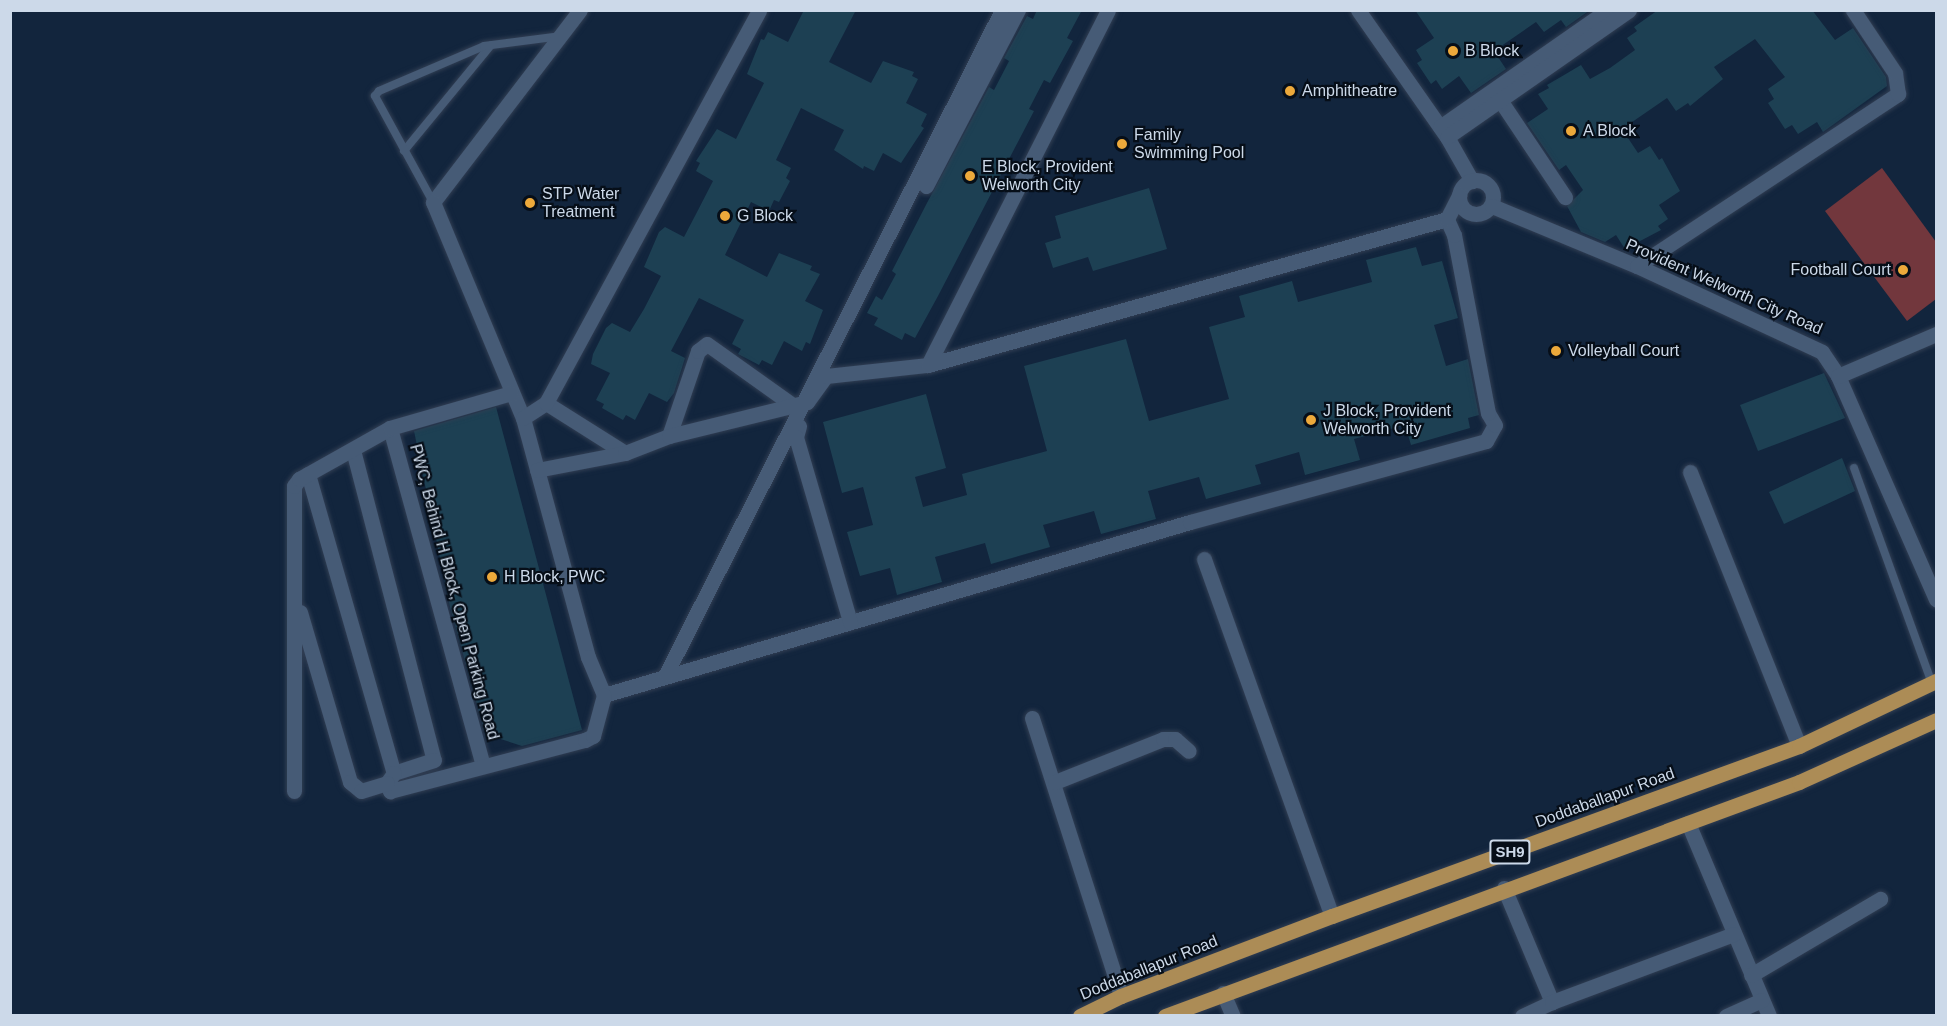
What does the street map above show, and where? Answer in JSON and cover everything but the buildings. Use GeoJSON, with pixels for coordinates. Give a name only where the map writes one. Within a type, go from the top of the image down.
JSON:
{"type":"FeatureCollection","features":[{"type":"Feature","properties":{"kind":"main road","name":"Doddaballapur Road"},"geometry":{"type":"LineString","coordinates":[[1080,1016],[1121,996],[1332,916],[1799,746],[1934,682]]}},
{"type":"Feature","properties":{"kind":"main road","name":"SH9"},"geometry":{"type":"LineString","coordinates":[[1165,1016],[1504,888],[1688,823],[1806,778],[1936,720]]}},
{"type":"Feature","properties":{"kind":"street"},"geometry":{"type":"LineString","coordinates":[[308,474],[390,778],[390,791],[593,736],[604,696],[588,657],[523,418],[433,202],[580,10]]}},
{"type":"Feature","properties":{"kind":"street"},"geometry":{"type":"LineString","coordinates":[[523,418],[546,403],[759,10]]}},
{"type":"Feature","properties":{"kind":"street"},"geometry":{"type":"LineString","coordinates":[[666,674],[1002,10]]}},
{"type":"Feature","properties":{"kind":"street"},"geometry":{"type":"LineString","coordinates":[[850,622],[796,437],[802,406],[826,376],[1018,10]]}},
{"type":"Feature","properties":{"kind":"street"},"geometry":{"type":"LineString","coordinates":[[928,364],[1108,10]]}},
{"type":"Feature","properties":{"kind":"street"},"geometry":{"type":"LineString","coordinates":[[1358,10],[1443,132],[1472,181],[1490,187],[1492,206],[1481,214],[1468,212],[1459,195]]}},
{"type":"Feature","properties":{"kind":"street"},"geometry":{"type":"LineString","coordinates":[[1443,132],[1608,10]]}},
{"type":"Feature","properties":{"kind":"street"},"geometry":{"type":"LineString","coordinates":[[1443,132],[1500,100],[1629,10]]}},
{"type":"Feature","properties":{"kind":"street"},"geometry":{"type":"LineString","coordinates":[[1637,266],[1898,94],[1895,73],[1853,10]]}},
{"type":"Feature","properties":{"kind":"street"},"geometry":{"type":"LineString","coordinates":[[1500,100],[1565,197]]}},
{"type":"Feature","properties":{"kind":"street"},"geometry":{"type":"LineString","coordinates":[[826,376],[928,364],[1447,219],[1459,195],[1472,181]]}},
{"type":"Feature","properties":{"kind":"street","name":"Provident Welworth City Road"},"geometry":{"type":"LineString","coordinates":[[1492,206],[1637,266],[1822,352],[1838,376],[1936,599]]}},
{"type":"Feature","properties":{"kind":"street"},"geometry":{"type":"LineString","coordinates":[[604,696],[666,674],[1190,522],[1486,441],[1495,426],[1488,413],[1454,235],[1447,219]]}},
{"type":"Feature","properties":{"kind":"street"},"geometry":{"type":"LineString","coordinates":[[1838,376],[1936,333]]}},
{"type":"Feature","properties":{"kind":"street"},"geometry":{"type":"LineString","coordinates":[[669,436],[698,351],[706,344],[802,406]]}},
{"type":"Feature","properties":{"kind":"street"},"geometry":{"type":"LineString","coordinates":[[294,791],[294,486],[308,474],[390,428],[511,393]]}},
{"type":"Feature","properties":{"kind":"street"},"geometry":{"type":"LineString","coordinates":[[546,403],[625,453]]}},
{"type":"Feature","properties":{"kind":"street"},"geometry":{"type":"LineString","coordinates":[[537,470],[625,453],[669,436],[802,406]]}},
{"type":"Feature","properties":{"kind":"street","name":"PWC, Behind H Block, Open Parking Road"},"geometry":{"type":"LineString","coordinates":[[390,428],[483,765]]}},
{"type":"Feature","properties":{"kind":"street"},"geometry":{"type":"LineString","coordinates":[[295,595],[350,783],[361,790],[434,760],[353,450]]}},
{"type":"Feature","properties":{"kind":"street"},"geometry":{"type":"LineString","coordinates":[[1690,472],[1799,746]]}},
{"type":"Feature","properties":{"kind":"street"},"geometry":{"type":"LineString","coordinates":[[1204,559],[1332,916]]}},
{"type":"Feature","properties":{"kind":"street"},"geometry":{"type":"LineString","coordinates":[[1032,718],[1121,996]]}},
{"type":"Feature","properties":{"kind":"street"},"geometry":{"type":"LineString","coordinates":[[1054,782],[1163,739],[1175,739],[1189,751]]}},
{"type":"Feature","properties":{"kind":"street"},"geometry":{"type":"LineString","coordinates":[[1688,823],[1769,1016]]}},
{"type":"Feature","properties":{"kind":"street"},"geometry":{"type":"LineString","coordinates":[[1504,888],[1552,1002]]}},
{"type":"Feature","properties":{"kind":"street"},"geometry":{"type":"LineString","coordinates":[[1751,975],[1880,899]]}},
{"type":"Feature","properties":{"kind":"street"},"geometry":{"type":"LineString","coordinates":[[1522,1016],[1552,1002],[1734,934]]}},
{"type":"Feature","properties":{"kind":"street"},"geometry":{"type":"LineString","coordinates":[[1223,993],[1233,1016]]}},
{"type":"Feature","properties":{"kind":"street"},"geometry":{"type":"LineString","coordinates":[[1726,1016],[1762,1000]]}},
{"type":"Feature","properties":{"kind":"lane"},"geometry":{"type":"LineString","coordinates":[[433,202],[376,102],[379,91],[491,44],[561,36]]}},
{"type":"Feature","properties":{"kind":"lane"},"geometry":{"type":"LineString","coordinates":[[404,151],[491,44]]}},
{"type":"Feature","properties":{"kind":"lane"},"geometry":{"type":"LineString","coordinates":[[1854,468],[1934,682]]}},
{"type":"Feature","properties":{"kind":"shaded area","name":"Football Court"},"geometry":{"type":"Polygon","coordinates":[[[1882,168],[1936,242],[1936,299],[1907,321],[1825,211],[1882,168]]]}},
{"type":"Feature","properties":{"kind":"place","name":"B Block"},"geometry":{"type":"Point","coordinates":[1453,51]}},
{"type":"Feature","properties":{"kind":"place","name":"Amphitheatre"},"geometry":{"type":"Point","coordinates":[1290,91]}},
{"type":"Feature","properties":{"kind":"place","name":"A Block"},"geometry":{"type":"Point","coordinates":[1571,131]}},
{"type":"Feature","properties":{"kind":"place","name":"Family Swimming Pool"},"geometry":{"type":"Point","coordinates":[1122,144]}},
{"type":"Feature","properties":{"kind":"place","name":"E Block, Provident Welworth City"},"geometry":{"type":"Point","coordinates":[970,176]}},
{"type":"Feature","properties":{"kind":"place","name":"STP Water Treatment"},"geometry":{"type":"Point","coordinates":[530,203]}},
{"type":"Feature","properties":{"kind":"place","name":"G Block"},"geometry":{"type":"Point","coordinates":[725,216]}},
{"type":"Feature","properties":{"kind":"place","name":"Football Court"},"geometry":{"type":"Point","coordinates":[1903,270]}},
{"type":"Feature","properties":{"kind":"place","name":"Volleyball Court"},"geometry":{"type":"Point","coordinates":[1556,351]}},
{"type":"Feature","properties":{"kind":"place","name":"J Block, Provident Welworth City"},"geometry":{"type":"Point","coordinates":[1311,420]}},
{"type":"Feature","properties":{"kind":"place","name":"H Block, PWC"},"geometry":{"type":"Point","coordinates":[492,577]}}]}
